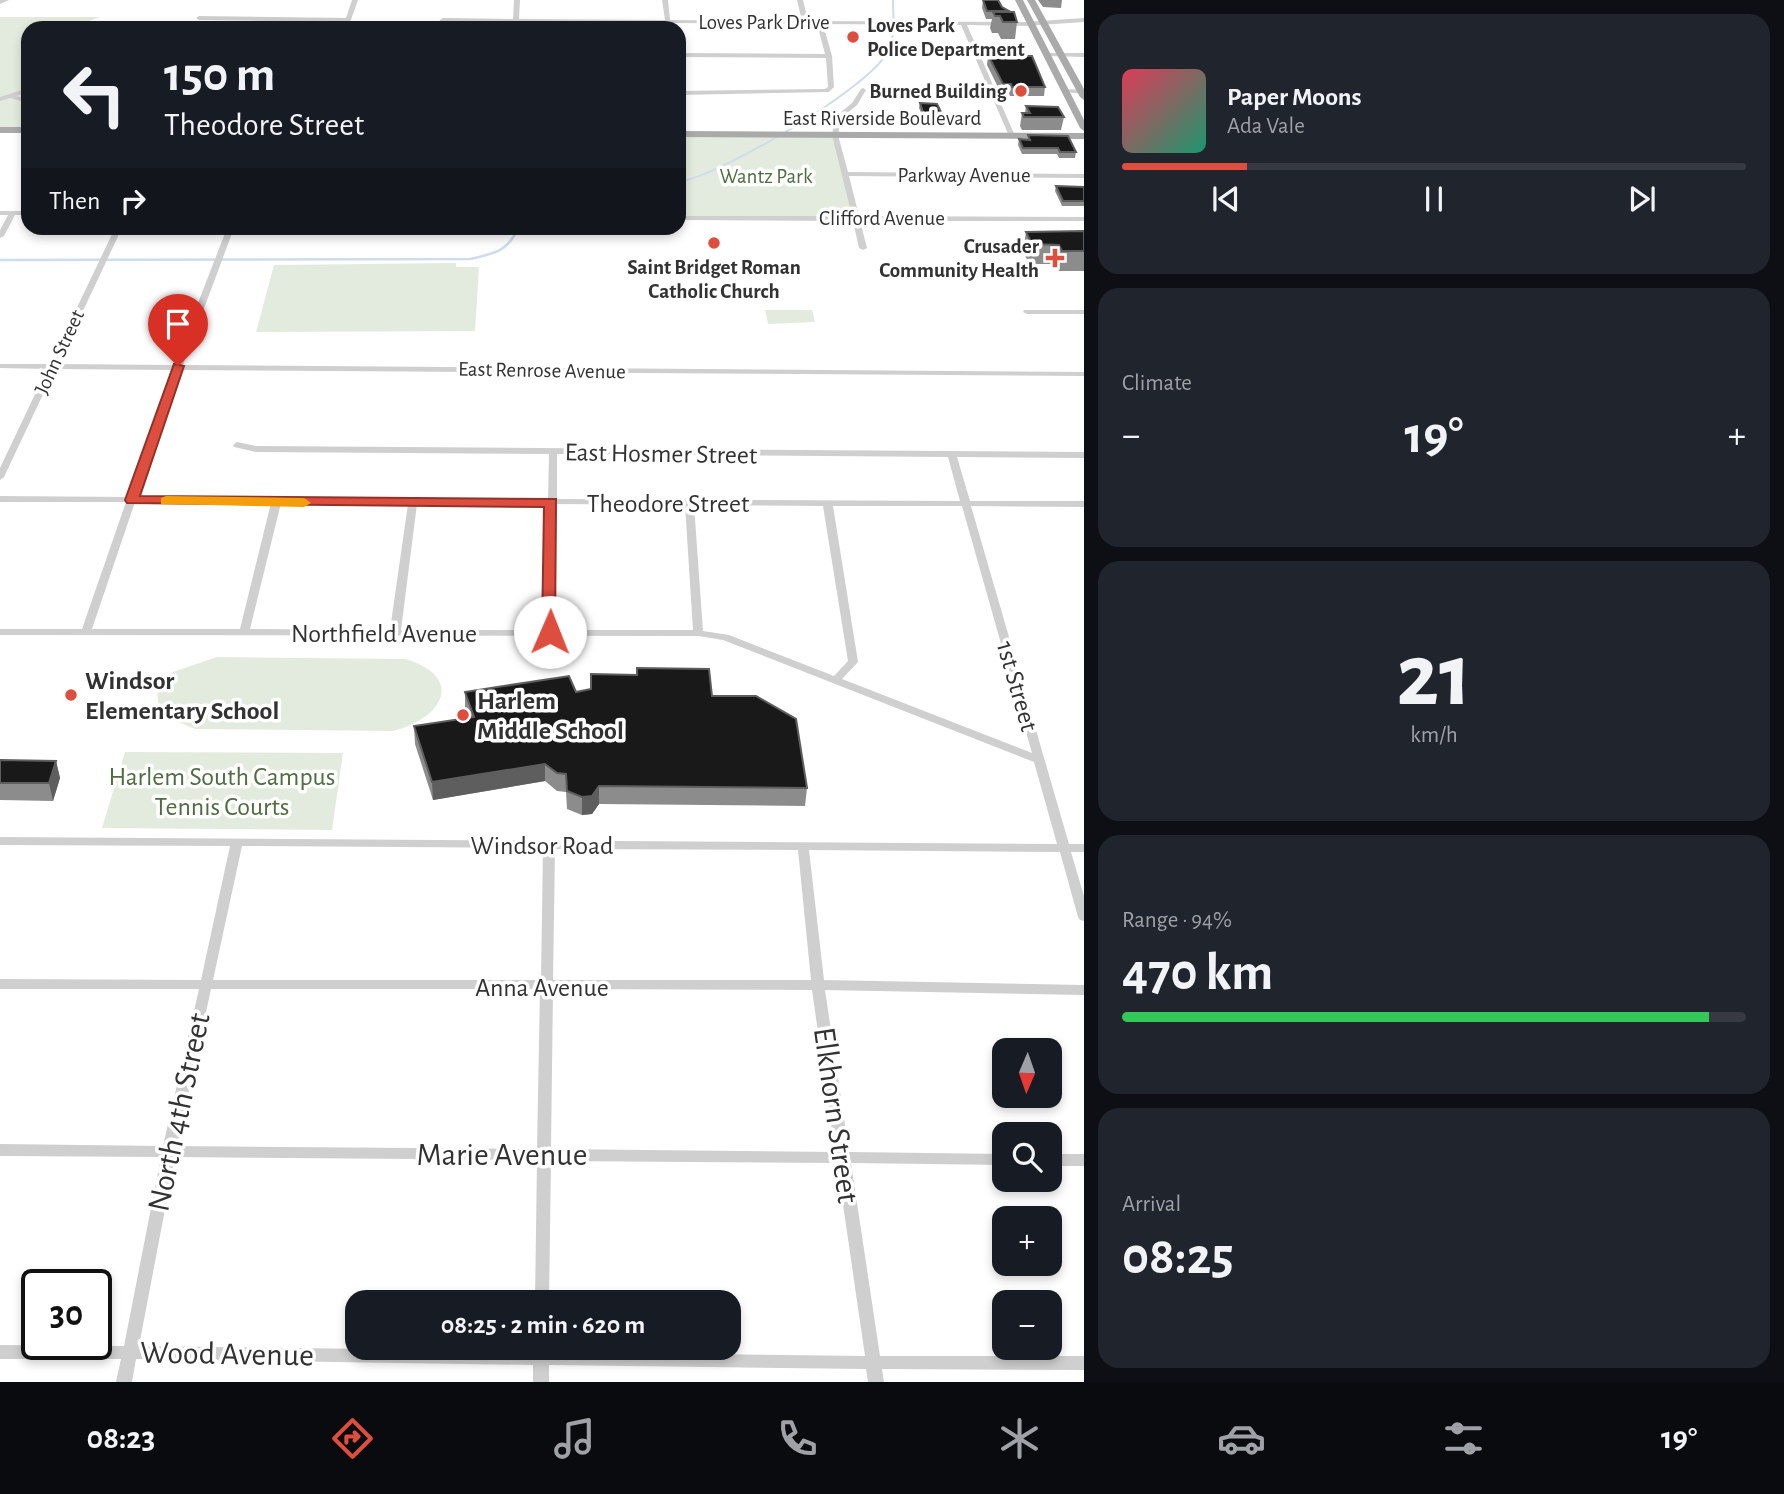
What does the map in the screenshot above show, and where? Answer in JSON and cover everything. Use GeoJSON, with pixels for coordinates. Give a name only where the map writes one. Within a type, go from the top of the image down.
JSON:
{"type":"FeatureCollection","features":[{"type":"Feature","properties":{"kind":"main road"},"geometry":{"type":"LineString","coordinates":[[1019,0],[1084,128]]}},
{"type":"Feature","properties":{"kind":"main road"},"geometry":{"type":"LineString","coordinates":[[1031,0],[1083,93]]}},
{"type":"Feature","properties":{"kind":"main road"},"geometry":{"type":"LineString","coordinates":[[0,130],[21,130]]}},
{"type":"Feature","properties":{"kind":"main road","name":"East Riverside Boulevard"},"geometry":{"type":"LineString","coordinates":[[686,134],[1084,136]]}},
{"type":"Feature","properties":{"kind":"street"},"geometry":{"type":"LineString","coordinates":[[0,2],[6,0]]}},
{"type":"Feature","properties":{"kind":"street"},"geometry":{"type":"LineString","coordinates":[[199,18],[347,19],[355,0]]}},
{"type":"Feature","properties":{"kind":"street"},"geometry":{"type":"LineString","coordinates":[[516,20],[517,0]]}},
{"type":"Feature","properties":{"kind":"street"},"geometry":{"type":"LineString","coordinates":[[665,0],[668,21]]}},
{"type":"Feature","properties":{"kind":"street"},"geometry":{"type":"LineString","coordinates":[[800,0],[805,22]]}},
{"type":"Feature","properties":{"kind":"street","name":"Loves Park Drive"},"geometry":{"type":"LineString","coordinates":[[686,24],[1032,23],[1084,20]]}},
{"type":"Feature","properties":{"kind":"street","name":"Loves Park Drive"},"geometry":{"type":"LineString","coordinates":[[443,21],[554,21]]}},
{"type":"Feature","properties":{"kind":"street"},"geometry":{"type":"LineString","coordinates":[[686,93],[827,92],[832,85],[829,56],[820,22]]}},
{"type":"Feature","properties":{"kind":"street"},"geometry":{"type":"LineString","coordinates":[[963,23],[1012,135]]}},
{"type":"Feature","properties":{"kind":"street"},"geometry":{"type":"LineString","coordinates":[[686,55],[829,56]]}},
{"type":"Feature","properties":{"kind":"street"},"geometry":{"type":"LineString","coordinates":[[1048,55],[1084,55]]}},
{"type":"Feature","properties":{"kind":"street"},"geometry":{"type":"LineString","coordinates":[[863,90],[856,102],[838,117],[835,135],[853,218],[863,248]]}},
{"type":"Feature","properties":{"kind":"street"},"geometry":{"type":"LineString","coordinates":[[0,99],[21,92]]}},
{"type":"Feature","properties":{"kind":"street"},"geometry":{"type":"LineString","coordinates":[[1067,92],[1083,93]]}},
{"type":"Feature","properties":{"kind":"street"},"geometry":{"type":"LineString","coordinates":[[10,96],[21,99]]}},
{"type":"Feature","properties":{"kind":"street","name":"Parkway Avenue"},"geometry":{"type":"LineString","coordinates":[[844,174],[1084,176]]}},
{"type":"Feature","properties":{"kind":"street"},"geometry":{"type":"LineString","coordinates":[[0,213],[21,214]]}},
{"type":"Feature","properties":{"kind":"street"},"geometry":{"type":"LineString","coordinates":[[0,236],[13,213]]}},
{"type":"Feature","properties":{"kind":"street","name":"Clifford Avenue"},"geometry":{"type":"LineString","coordinates":[[686,218],[1084,219]]}},
{"type":"Feature","properties":{"kind":"street","name":"John Street"},"geometry":{"type":"LineString","coordinates":[[0,477],[115,235]]}},
{"type":"Feature","properties":{"kind":"street"},"geometry":{"type":"LineString","coordinates":[[86,632],[178,366],[228,235]]}},
{"type":"Feature","properties":{"kind":"street"},"geometry":{"type":"LineString","coordinates":[[1027,312],[1084,312]]}},
{"type":"Feature","properties":{"kind":"street","name":"East Renrose Avenue"},"geometry":{"type":"LineString","coordinates":[[0,366],[1084,374]]}},
{"type":"Feature","properties":{"kind":"street","name":"East Hosmer Street"},"geometry":{"type":"LineString","coordinates":[[237,445],[256,449],[1084,456]]}},
{"type":"Feature","properties":{"kind":"street"},"geometry":{"type":"LineString","coordinates":[[550,632],[553,452]]}},
{"type":"Feature","properties":{"kind":"street","name":"1st Street"},"geometry":{"type":"LineString","coordinates":[[952,455],[1084,917]]}},
{"type":"Feature","properties":{"kind":"street","name":"Theodore Street"},"geometry":{"type":"LineString","coordinates":[[0,499],[276,503],[1084,504]]}},
{"type":"Feature","properties":{"kind":"street"},"geometry":{"type":"LineString","coordinates":[[395,633],[413,502]]}},
{"type":"Feature","properties":{"kind":"street"},"geometry":{"type":"LineString","coordinates":[[244,633],[276,503]]}},
{"type":"Feature","properties":{"kind":"street"},"geometry":{"type":"LineString","coordinates":[[689,503],[698,633]]}},
{"type":"Feature","properties":{"kind":"street"},"geometry":{"type":"LineString","coordinates":[[828,505],[853,662],[837,679]]}},
{"type":"Feature","properties":{"kind":"street","name":"Northfield Avenue"},"geometry":{"type":"LineString","coordinates":[[0,632],[698,633],[725,638],[837,679],[1039,760]]}},
{"type":"Feature","properties":{"kind":"street","name":"Windsor Road"},"geometry":{"type":"LineString","coordinates":[[0,841],[1084,848]]}},
{"type":"Feature","properties":{"kind":"street","name":"North 4th Street"},"geometry":{"type":"LineString","coordinates":[[124,1382],[204,985],[237,843]]}},
{"type":"Feature","properties":{"kind":"street"},"geometry":{"type":"LineString","coordinates":[[542,1290],[549,845]]}},
{"type":"Feature","properties":{"kind":"street","name":"Elkhorn Street"},"geometry":{"type":"LineString","coordinates":[[803,846],[818,985],[876,1382]]}},
{"type":"Feature","properties":{"kind":"street","name":"Anna Avenue"},"geometry":{"type":"LineString","coordinates":[[0,984],[545,987],[818,985],[1084,990]]}},
{"type":"Feature","properties":{"kind":"street","name":"Marie Avenue"},"geometry":{"type":"LineString","coordinates":[[0,1150],[992,1159]]}},
{"type":"Feature","properties":{"kind":"street"},"geometry":{"type":"LineString","coordinates":[[1062,1160],[1084,1160]]}},
{"type":"Feature","properties":{"kind":"street","name":"Wood Avenue"},"geometry":{"type":"LineString","coordinates":[[0,1352],[345,1352]]}},
{"type":"Feature","properties":{"kind":"street","name":"Wood Avenue"},"geometry":{"type":"LineString","coordinates":[[741,1359],[874,1364],[1084,1363]]}},
{"type":"Feature","properties":{"kind":"street"},"geometry":{"type":"LineString","coordinates":[[541,1360],[541,1382]]}},
{"type":"Feature","properties":{"kind":"green space"},"geometry":{"type":"Polygon","coordinates":[[[0,17],[100,17],[89,21],[21,21],[21,127],[0,128],[0,17]]]}},
{"type":"Feature","properties":{"kind":"green space","name":"Wantz Park"},"geometry":{"type":"Polygon","coordinates":[[[686,134],[835,135],[853,218],[686,218],[686,134]]]}},
{"type":"Feature","properties":{"kind":"green space"},"geometry":{"type":"Polygon","coordinates":[[[456,263],[456,267],[479,267],[475,331],[256,332],[274,265],[456,263]]]}},
{"type":"Feature","properties":{"kind":"green space"},"geometry":{"type":"Polygon","coordinates":[[[765,310],[812,310],[815,322],[768,324],[765,310]]]}},
{"type":"Feature","properties":{"kind":"green space"},"geometry":{"type":"Polygon","coordinates":[[[217,657],[406,659],[425,667],[436,677],[441,687],[440,698],[424,718],[393,731],[195,729],[171,719],[159,709],[157,690],[173,672],[217,657]]]}},
{"type":"Feature","properties":{"kind":"green space","name":"Harlem South Campus Tennis Courts"},"geometry":{"type":"Polygon","coordinates":[[[125,752],[343,753],[332,830],[102,828],[125,752]]]}},
{"type":"Feature","properties":{"kind":"building"},"geometry":{"type":"Polygon","coordinates":[[[983,0],[998,0],[1002,7],[1009,11],[987,11],[983,0]]]}},
{"type":"Feature","properties":{"kind":"building"},"geometry":{"type":"Polygon","coordinates":[[[993,12],[1014,12],[1017,22],[1003,22],[1000,16],[995,16],[993,12]]]}},
{"type":"Feature","properties":{"kind":"building"},"geometry":{"type":"Polygon","coordinates":[[[988,55],[1032,56],[1045,87],[1012,87],[1011,84],[1003,84],[988,55]]]}},
{"type":"Feature","properties":{"kind":"building"},"geometry":{"type":"Polygon","coordinates":[[[920,103],[937,104],[941,112],[923,112],[920,103]]]}},
{"type":"Feature","properties":{"kind":"building"},"geometry":{"type":"Polygon","coordinates":[[[1026,106],[1058,107],[1064,117],[1024,117],[1022,113],[1030,113],[1026,106]]]}},
{"type":"Feature","properties":{"kind":"building"},"geometry":{"type":"Polygon","coordinates":[[[1028,135],[1068,136],[1076,152],[1060,152],[1058,148],[1023,148],[1019,139],[1030,140],[1028,135]]]}},
{"type":"Feature","properties":{"kind":"building"},"geometry":{"type":"Polygon","coordinates":[[[1056,186],[1084,187],[1084,201],[1063,201],[1056,186]]]}},
{"type":"Feature","properties":{"kind":"building"},"geometry":{"type":"Polygon","coordinates":[[[1084,231],[1084,251],[1062,251],[1059,245],[1032,244],[1026,232],[1084,231]]]}},
{"type":"Feature","properties":{"kind":"building","name":"Harlem Middle School"},"geometry":{"type":"Polygon","coordinates":[[[637,668],[709,669],[712,696],[756,696],[796,719],[807,788],[599,786],[592,796],[582,797],[567,791],[566,774],[557,773],[545,764],[432,782],[414,726],[474,717],[465,692],[569,676],[576,692],[591,689],[591,674],[637,675],[637,668]]]}},
{"type":"Feature","properties":{"kind":"building"},"geometry":{"type":"Polygon","coordinates":[[[0,760],[56,761],[49,783],[0,783],[0,760]]]}},
{"type":"Feature","properties":{"kind":"waterway"},"geometry":{"type":"LineString","coordinates":[[686,180],[726,164],[791,129],[852,88],[874,69],[890,47],[893,34],[893,0]]}},
{"type":"Feature","properties":{"kind":"waterway"},"geometry":{"type":"LineString","coordinates":[[0,260],[470,259],[499,251],[514,235]]}},
{"type":"Feature","properties":{"kind":"slow traffic"},"geometry":{"type":"LineString","coordinates":[[166,501],[304,503]]}},
{"type":"Feature","properties":{"kind":"place","name":"Loves Park Police Department"},"geometry":{"type":"Point","coordinates":[853,37]}},
{"type":"Feature","properties":{"kind":"place","name":"Burned Building"},"geometry":{"type":"Point","coordinates":[1021,91]}},
{"type":"Feature","properties":{"kind":"place","name":"Saint Bridget Roman Catholic Church"},"geometry":{"type":"Point","coordinates":[714,243]}},
{"type":"Feature","properties":{"kind":"place","name":"Crusader Community Health"},"geometry":{"type":"Point","coordinates":[1055,258]}},
{"type":"Feature","properties":{"kind":"place","name":"Windsor Elementary School"},"geometry":{"type":"Point","coordinates":[71,695]}},
{"type":"Feature","properties":{"kind":"place","name":"Harlem Middle School"},"geometry":{"type":"Point","coordinates":[463,715]}},
{"type":"Feature","properties":{"kind":"route"},"geometry":{"type":"LineString","coordinates":[[178,366],[132,500],[276,503],[551,502],[550,632]]}}]}
